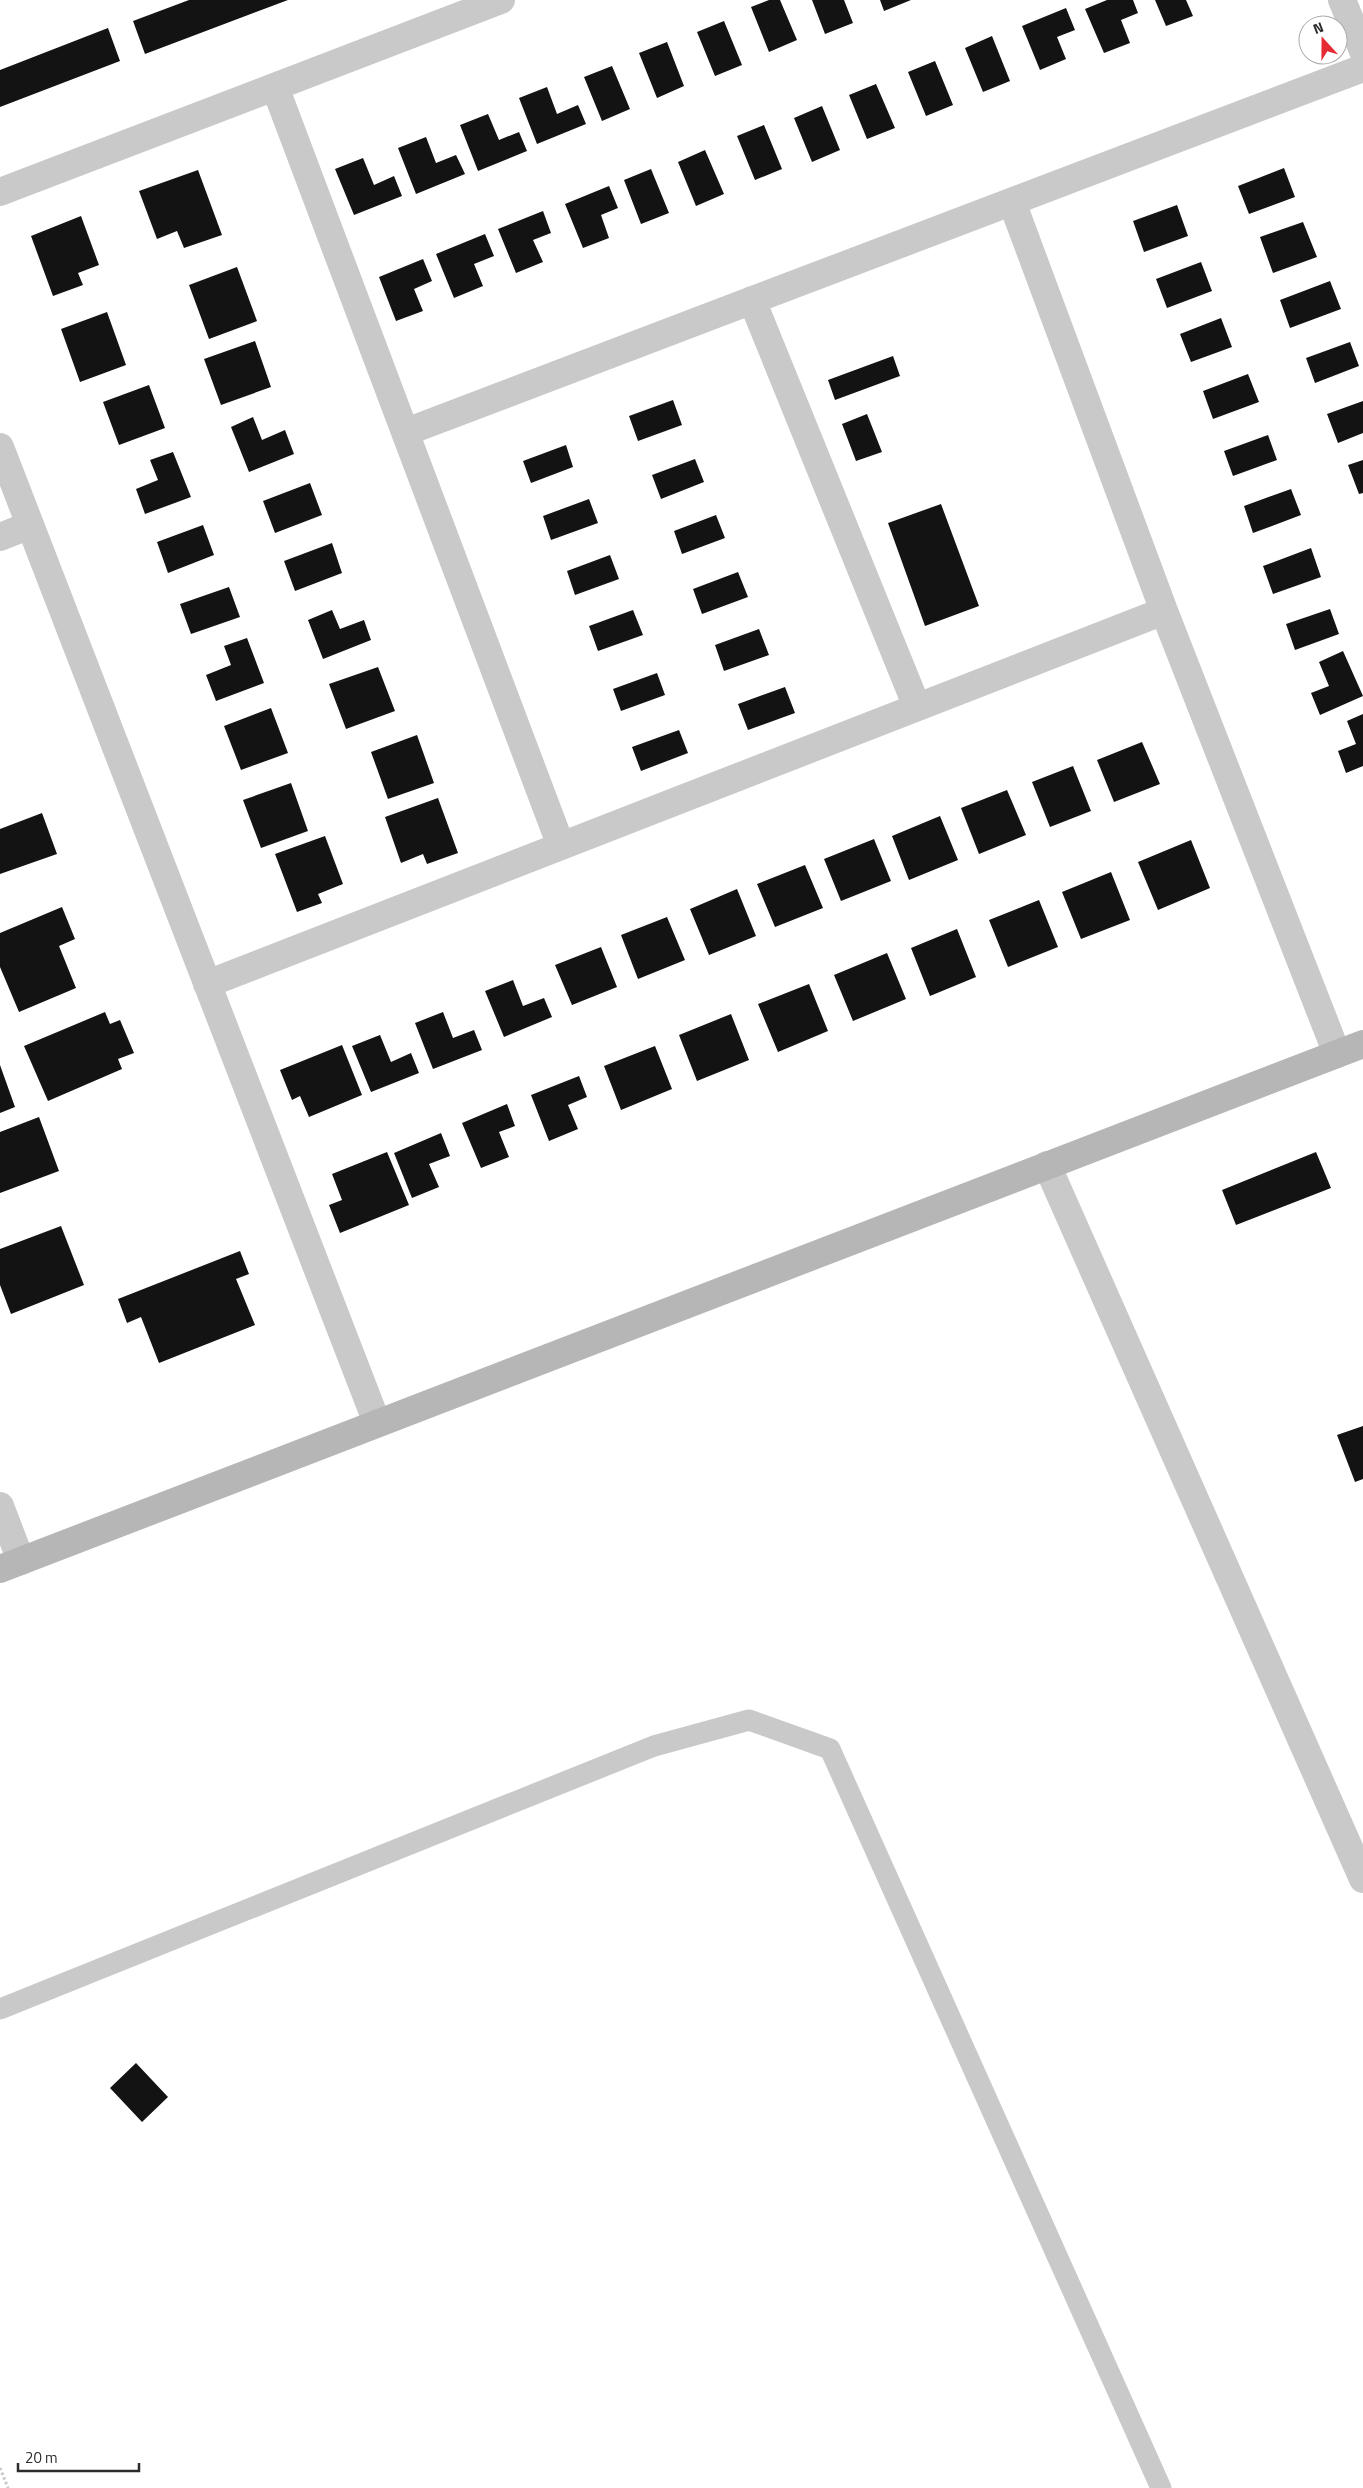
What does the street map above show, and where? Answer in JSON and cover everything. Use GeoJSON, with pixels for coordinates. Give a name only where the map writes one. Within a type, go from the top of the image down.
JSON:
{"type":"FeatureCollection","features":[{"type":"Feature","properties":{"kind":"street"},"geometry":{"type":"LineString","coordinates":[[0,192],[501,0]]}},
{"type":"Feature","properties":{"kind":"street"},"geometry":{"type":"LineString","coordinates":[[1342,0],[1363,51]]}},
{"type":"Feature","properties":{"kind":"street"},"geometry":{"type":"LineString","coordinates":[[406,432],[1363,68]]}},
{"type":"Feature","properties":{"kind":"street"},"geometry":{"type":"LineString","coordinates":[[275,87],[561,846]]}},
{"type":"Feature","properties":{"kind":"street"},"geometry":{"type":"LineString","coordinates":[[1012,202],[1164,611],[1337,1054]]}},
{"type":"Feature","properties":{"kind":"street"},"geometry":{"type":"LineString","coordinates":[[752,300],[917,707]]}},
{"type":"Feature","properties":{"kind":"street"},"geometry":{"type":"LineString","coordinates":[[0,446],[377,1423]]}},
{"type":"Feature","properties":{"kind":"street"},"geometry":{"type":"LineString","coordinates":[[0,537],[30,525]]}},
{"type":"Feature","properties":{"kind":"street"},"geometry":{"type":"LineString","coordinates":[[207,984],[1164,611]]}},
{"type":"Feature","properties":{"kind":"street"},"geometry":{"type":"LineString","coordinates":[[0,1506],[10,1565],[1363,1044]]}},
{"type":"Feature","properties":{"kind":"street"},"geometry":{"type":"LineString","coordinates":[[1047,1165],[1363,1879]]}},
{"type":"Feature","properties":{"kind":"lane"},"geometry":{"type":"LineString","coordinates":[[0,2010],[654,1746],[749,1720],[830,1749],[1161,2488]]}},
{"type":"Feature","properties":{"kind":"path"},"geometry":{"type":"LineString","coordinates":[[0,2468],[8,2488]]}},
{"type":"Feature","properties":{"kind":"building"},"geometry":{"type":"Polygon","coordinates":[[[189,0],[288,0],[145,54],[133,21],[189,0]]]}},
{"type":"Feature","properties":{"kind":"building"},"geometry":{"type":"Polygon","coordinates":[[[769,0],[780,0],[797,40],[769,52],[751,7],[769,0]]]}},
{"type":"Feature","properties":{"kind":"building"},"geometry":{"type":"Polygon","coordinates":[[[812,0],[844,0],[853,23],[825,34],[812,0]]]}},
{"type":"Feature","properties":{"kind":"building"},"geometry":{"type":"Polygon","coordinates":[[[880,0],[911,0],[884,11],[880,0]]]}},
{"type":"Feature","properties":{"kind":"building"},"geometry":{"type":"Polygon","coordinates":[[[1107,0],[1133,0],[1138,13],[1121,20],[1130,43],[1104,53],[1085,9],[1107,0]]]}},
{"type":"Feature","properties":{"kind":"building"},"geometry":{"type":"Polygon","coordinates":[[[1155,0],[1186,0],[1193,16],[1166,26],[1155,0]]]}},
{"type":"Feature","properties":{"kind":"building"},"geometry":{"type":"Polygon","coordinates":[[[1066,8],[1075,30],[1057,37],[1066,59],[1040,70],[1022,26],[1066,8]]]}},
{"type":"Feature","properties":{"kind":"building"},"geometry":{"type":"Polygon","coordinates":[[[724,21],[742,65],[715,76],[697,32],[724,21]]]}},
{"type":"Feature","properties":{"kind":"building"},"geometry":{"type":"Polygon","coordinates":[[[108,28],[120,61],[0,107],[0,70],[108,28]]]}},
{"type":"Feature","properties":{"kind":"building"},"geometry":{"type":"Polygon","coordinates":[[[992,36],[1010,81],[983,92],[965,48],[992,36]]]}},
{"type":"Feature","properties":{"kind":"building"},"geometry":{"type":"Polygon","coordinates":[[[667,42],[684,86],[657,98],[639,53],[667,42]]]}},
{"type":"Feature","properties":{"kind":"building"},"geometry":{"type":"Polygon","coordinates":[[[935,61],[953,105],[926,116],[908,72],[935,61]]]}},
{"type":"Feature","properties":{"kind":"building"},"geometry":{"type":"Polygon","coordinates":[[[612,66],[630,109],[602,121],[584,77],[612,66]]]}},
{"type":"Feature","properties":{"kind":"building"},"geometry":{"type":"Polygon","coordinates":[[[876,84],[895,128],[867,139],[849,95],[876,84]]]}},
{"type":"Feature","properties":{"kind":"building"},"geometry":{"type":"Polygon","coordinates":[[[547,87],[557,114],[578,105],[586,124],[537,144],[519,98],[547,87]]]}},
{"type":"Feature","properties":{"kind":"building"},"geometry":{"type":"Polygon","coordinates":[[[822,106],[840,150],[812,162],[794,118],[822,106]]]}},
{"type":"Feature","properties":{"kind":"building"},"geometry":{"type":"Polygon","coordinates":[[[488,114],[499,140],[519,132],[527,151],[478,171],[460,125],[488,114]]]}},
{"type":"Feature","properties":{"kind":"building"},"geometry":{"type":"Polygon","coordinates":[[[764,125],[782,169],[755,180],[737,136],[764,125]]]}},
{"type":"Feature","properties":{"kind":"building"},"geometry":{"type":"Polygon","coordinates":[[[426,137],[436,163],[456,155],[465,174],[416,194],[398,148],[426,137]]]}},
{"type":"Feature","properties":{"kind":"building"},"geometry":{"type":"Polygon","coordinates":[[[705,150],[724,194],[696,206],[678,162],[705,150]]]}},
{"type":"Feature","properties":{"kind":"building"},"geometry":{"type":"Polygon","coordinates":[[[363,158],[374,185],[394,176],[402,196],[354,215],[335,169],[363,158]]]}},
{"type":"Feature","properties":{"kind":"building"},"geometry":{"type":"Polygon","coordinates":[[[1284,168],[1295,197],[1249,214],[1238,186],[1284,168]]]}},
{"type":"Feature","properties":{"kind":"building"},"geometry":{"type":"Polygon","coordinates":[[[651,169],[669,213],[641,224],[624,180],[651,169]]]}},
{"type":"Feature","properties":{"kind":"building"},"geometry":{"type":"Polygon","coordinates":[[[198,170],[222,235],[184,248],[177,231],[157,239],[139,191],[198,170]]]}},
{"type":"Feature","properties":{"kind":"building"},"geometry":{"type":"Polygon","coordinates":[[[609,186],[618,208],[601,215],[609,238],[583,248],[565,204],[609,186]]]}},
{"type":"Feature","properties":{"kind":"building"},"geometry":{"type":"Polygon","coordinates":[[[1177,205],[1188,236],[1144,252],[1133,221],[1177,205]]]}},
{"type":"Feature","properties":{"kind":"building"},"geometry":{"type":"Polygon","coordinates":[[[543,211],[551,233],[533,240],[543,262],[516,273],[498,229],[543,211]]]}},
{"type":"Feature","properties":{"kind":"building"},"geometry":{"type":"Polygon","coordinates":[[[81,216],[99,265],[78,273],[83,285],[53,296],[31,236],[81,216]]]}},
{"type":"Feature","properties":{"kind":"building"},"geometry":{"type":"Polygon","coordinates":[[[1303,222],[1317,257],[1273,273],[1260,237],[1303,222]]]}},
{"type":"Feature","properties":{"kind":"building"},"geometry":{"type":"Polygon","coordinates":[[[485,234],[494,256],[474,264],[483,286],[454,298],[436,254],[485,234]]]}},
{"type":"Feature","properties":{"kind":"building"},"geometry":{"type":"Polygon","coordinates":[[[423,259],[432,281],[414,289],[423,311],[396,321],[379,277],[423,259]]]}},
{"type":"Feature","properties":{"kind":"building"},"geometry":{"type":"Polygon","coordinates":[[[1201,262],[1212,291],[1167,308],[1156,279],[1201,262]]]}},
{"type":"Feature","properties":{"kind":"building"},"geometry":{"type":"Polygon","coordinates":[[[237,267],[257,321],[209,339],[189,285],[237,267]]]}},
{"type":"Feature","properties":{"kind":"building"},"geometry":{"type":"Polygon","coordinates":[[[1330,281],[1341,309],[1290,328],[1280,300],[1330,281]]]}},
{"type":"Feature","properties":{"kind":"building"},"geometry":{"type":"Polygon","coordinates":[[[107,312],[126,365],[80,382],[61,329],[107,312]]]}},
{"type":"Feature","properties":{"kind":"building"},"geometry":{"type":"Polygon","coordinates":[[[1221,318],[1232,347],[1191,362],[1180,334],[1221,318]]]}},
{"type":"Feature","properties":{"kind":"building"},"geometry":{"type":"Polygon","coordinates":[[[255,341],[271,387],[221,405],[204,359],[255,341]]]}},
{"type":"Feature","properties":{"kind":"building"},"geometry":{"type":"Polygon","coordinates":[[[1350,342],[1359,366],[1315,383],[1306,358],[1350,342]]]}},
{"type":"Feature","properties":{"kind":"building"},"geometry":{"type":"Polygon","coordinates":[[[893,356],[900,376],[835,400],[828,380],[893,356]]]}},
{"type":"Feature","properties":{"kind":"building"},"geometry":{"type":"Polygon","coordinates":[[[1248,374],[1259,402],[1213,419],[1203,391],[1248,374]]]}},
{"type":"Feature","properties":{"kind":"building"},"geometry":{"type":"Polygon","coordinates":[[[149,385],[165,428],[119,445],[103,402],[149,385]]]}},
{"type":"Feature","properties":{"kind":"building"},"geometry":{"type":"Polygon","coordinates":[[[673,400],[682,425],[638,441],[629,416],[673,400]]]}},
{"type":"Feature","properties":{"kind":"building"},"geometry":{"type":"Polygon","coordinates":[[[1363,401],[1363,433],[1338,443],[1327,414],[1363,401]]]}},
{"type":"Feature","properties":{"kind":"building"},"geometry":{"type":"Polygon","coordinates":[[[867,414],[882,452],[856,461],[842,424],[867,414]]]}},
{"type":"Feature","properties":{"kind":"building"},"geometry":{"type":"Polygon","coordinates":[[[253,417],[262,440],[285,430],[294,454],[249,472],[231,427],[253,417]]]}},
{"type":"Feature","properties":{"kind":"building"},"geometry":{"type":"Polygon","coordinates":[[[1268,435],[1277,460],[1233,476],[1224,451],[1268,435]]]}},
{"type":"Feature","properties":{"kind":"building"},"geometry":{"type":"Polygon","coordinates":[[[566,445],[573,467],[531,483],[523,461],[566,445]]]}},
{"type":"Feature","properties":{"kind":"building"},"geometry":{"type":"Polygon","coordinates":[[[173,452],[191,497],[145,514],[136,489],[158,480],[150,460],[173,452]]]}},
{"type":"Feature","properties":{"kind":"building"},"geometry":{"type":"Polygon","coordinates":[[[695,459],[704,482],[661,499],[652,475],[695,459]]]}},
{"type":"Feature","properties":{"kind":"building"},"geometry":{"type":"Polygon","coordinates":[[[1363,460],[1363,493],[1359,494],[1348,465],[1363,460]]]}},
{"type":"Feature","properties":{"kind":"building"},"geometry":{"type":"Polygon","coordinates":[[[310,483],[322,515],[275,533],[263,501],[310,483]]]}},
{"type":"Feature","properties":{"kind":"building"},"geometry":{"type":"Polygon","coordinates":[[[1291,489],[1301,515],[1253,533],[1244,506],[1291,489]]]}},
{"type":"Feature","properties":{"kind":"building"},"geometry":{"type":"Polygon","coordinates":[[[589,499],[598,523],[551,540],[543,516],[589,499]]]}},
{"type":"Feature","properties":{"kind":"building"},"geometry":{"type":"Polygon","coordinates":[[[941,504],[979,606],[925,626],[888,523],[941,504]]]}},
{"type":"Feature","properties":{"kind":"building"},"geometry":{"type":"Polygon","coordinates":[[[716,515],[725,538],[682,554],[674,531],[716,515]]]}},
{"type":"Feature","properties":{"kind":"building"},"geometry":{"type":"Polygon","coordinates":[[[203,525],[214,555],[168,573],[157,542],[203,525]]]}},
{"type":"Feature","properties":{"kind":"building"},"geometry":{"type":"Polygon","coordinates":[[[332,543],[342,573],[295,591],[284,561],[332,543]]]}},
{"type":"Feature","properties":{"kind":"building"},"geometry":{"type":"Polygon","coordinates":[[[1311,548],[1321,577],[1273,594],[1263,566],[1311,548]]]}},
{"type":"Feature","properties":{"kind":"building"},"geometry":{"type":"Polygon","coordinates":[[[610,555],[619,579],[575,595],[567,571],[610,555]]]}},
{"type":"Feature","properties":{"kind":"building"},"geometry":{"type":"Polygon","coordinates":[[[738,572],[748,597],[702,614],[693,589],[738,572]]]}},
{"type":"Feature","properties":{"kind":"building"},"geometry":{"type":"Polygon","coordinates":[[[229,587],[240,617],[191,634],[180,604],[229,587]]]}},
{"type":"Feature","properties":{"kind":"building"},"geometry":{"type":"Polygon","coordinates":[[[1330,609],[1339,634],[1295,650],[1286,624],[1330,609]]]}},
{"type":"Feature","properties":{"kind":"building"},"geometry":{"type":"Polygon","coordinates":[[[332,610],[340,629],[364,620],[371,640],[323,659],[308,620],[332,610]]]}},
{"type":"Feature","properties":{"kind":"building"},"geometry":{"type":"Polygon","coordinates":[[[633,610],[643,635],[598,651],[589,626],[633,610]]]}},
{"type":"Feature","properties":{"kind":"building"},"geometry":{"type":"Polygon","coordinates":[[[759,629],[769,655],[724,671],[715,645],[759,629]]]}},
{"type":"Feature","properties":{"kind":"building"},"geometry":{"type":"Polygon","coordinates":[[[247,638],[264,683],[216,701],[206,675],[231,665],[224,646],[247,638]]]}},
{"type":"Feature","properties":{"kind":"building"},"geometry":{"type":"Polygon","coordinates":[[[1343,651],[1363,696],[1320,715],[1311,693],[1329,686],[1319,662],[1343,651]]]}},
{"type":"Feature","properties":{"kind":"building"},"geometry":{"type":"Polygon","coordinates":[[[378,667],[395,711],[346,729],[329,684],[378,667]]]}},
{"type":"Feature","properties":{"kind":"building"},"geometry":{"type":"Polygon","coordinates":[[[657,673],[665,695],[621,711],[613,689],[657,673]]]}},
{"type":"Feature","properties":{"kind":"building"},"geometry":{"type":"Polygon","coordinates":[[[785,687],[795,713],[748,730],[738,704],[785,687]]]}},
{"type":"Feature","properties":{"kind":"building"},"geometry":{"type":"Polygon","coordinates":[[[271,708],[288,753],[241,770],[224,726],[271,708]]]}},
{"type":"Feature","properties":{"kind":"building"},"geometry":{"type":"Polygon","coordinates":[[[1363,714],[1363,766],[1346,773],[1338,751],[1356,744],[1347,721],[1363,714]]]}},
{"type":"Feature","properties":{"kind":"building"},"geometry":{"type":"Polygon","coordinates":[[[679,730],[688,753],[641,771],[632,747],[679,730]]]}},
{"type":"Feature","properties":{"kind":"building"},"geometry":{"type":"Polygon","coordinates":[[[417,735],[434,783],[388,799],[371,752],[417,735]]]}},
{"type":"Feature","properties":{"kind":"building"},"geometry":{"type":"Polygon","coordinates":[[[1142,742],[1160,784],[1114,802],[1097,760],[1142,742]]]}},
{"type":"Feature","properties":{"kind":"building"},"geometry":{"type":"Polygon","coordinates":[[[1073,766],[1091,811],[1050,827],[1032,782],[1073,766]]]}},
{"type":"Feature","properties":{"kind":"building"},"geometry":{"type":"Polygon","coordinates":[[[291,783],[308,831],[261,848],[243,800],[291,783]]]}},
{"type":"Feature","properties":{"kind":"building"},"geometry":{"type":"Polygon","coordinates":[[[1007,790],[1026,835],[979,854],[961,808],[1007,790]]]}},
{"type":"Feature","properties":{"kind":"building"},"geometry":{"type":"Polygon","coordinates":[[[438,798],[458,853],[427,864],[423,854],[401,863],[385,817],[438,798]]]}},
{"type":"Feature","properties":{"kind":"building"},"geometry":{"type":"Polygon","coordinates":[[[42,813],[57,854],[0,874],[0,829],[42,813]]]}},
{"type":"Feature","properties":{"kind":"building"},"geometry":{"type":"Polygon","coordinates":[[[940,816],[958,860],[909,880],[892,836],[940,816]]]}},
{"type":"Feature","properties":{"kind":"building"},"geometry":{"type":"Polygon","coordinates":[[[325,836],[343,884],[318,894],[322,903],[297,912],[275,854],[325,836]]]}},
{"type":"Feature","properties":{"kind":"building"},"geometry":{"type":"Polygon","coordinates":[[[874,839],[891,881],[841,901],[824,859],[874,839]]]}},
{"type":"Feature","properties":{"kind":"building"},"geometry":{"type":"Polygon","coordinates":[[[1191,840],[1210,888],[1158,910],[1138,862],[1191,840]]]}},
{"type":"Feature","properties":{"kind":"building"},"geometry":{"type":"Polygon","coordinates":[[[805,865],[823,908],[775,927],[757,884],[805,865]]]}},
{"type":"Feature","properties":{"kind":"building"},"geometry":{"type":"Polygon","coordinates":[[[1111,872],[1130,920],[1081,939],[1062,892],[1111,872]]]}},
{"type":"Feature","properties":{"kind":"building"},"geometry":{"type":"Polygon","coordinates":[[[737,889],[756,936],[709,955],[690,909],[737,889]]]}},
{"type":"Feature","properties":{"kind":"building"},"geometry":{"type":"Polygon","coordinates":[[[1039,900],[1058,947],[1008,967],[989,920],[1039,900]]]}},
{"type":"Feature","properties":{"kind":"building"},"geometry":{"type":"Polygon","coordinates":[[[62,907],[75,939],[59,946],[76,988],[19,1012],[0,967],[0,933],[62,907]]]}},
{"type":"Feature","properties":{"kind":"building"},"geometry":{"type":"Polygon","coordinates":[[[667,917],[685,960],[638,979],[621,935],[667,917]]]}},
{"type":"Feature","properties":{"kind":"building"},"geometry":{"type":"Polygon","coordinates":[[[957,929],[976,977],[930,996],[911,948],[957,929]]]}},
{"type":"Feature","properties":{"kind":"building"},"geometry":{"type":"Polygon","coordinates":[[[601,947],[617,987],[572,1005],[555,965],[601,947]]]}},
{"type":"Feature","properties":{"kind":"building"},"geometry":{"type":"Polygon","coordinates":[[[887,953],[906,999],[853,1021],[834,975],[887,953]]]}},
{"type":"Feature","properties":{"kind":"building"},"geometry":{"type":"Polygon","coordinates":[[[513,980],[523,1006],[544,998],[552,1017],[504,1037],[485,991],[513,980]]]}},
{"type":"Feature","properties":{"kind":"building"},"geometry":{"type":"Polygon","coordinates":[[[809,984],[828,1031],[778,1052],[758,1004],[809,984]]]}},
{"type":"Feature","properties":{"kind":"building"},"geometry":{"type":"Polygon","coordinates":[[[105,1012],[110,1024],[120,1020],[134,1053],[118,1059],[122,1069],[48,1101],[24,1046],[105,1012]]]}},
{"type":"Feature","properties":{"kind":"building"},"geometry":{"type":"Polygon","coordinates":[[[443,1012],[453,1038],[474,1030],[482,1050],[433,1069],[415,1023],[443,1012]]]}},
{"type":"Feature","properties":{"kind":"building"},"geometry":{"type":"Polygon","coordinates":[[[731,1014],[749,1060],[697,1081],[679,1035],[731,1014]]]}},
{"type":"Feature","properties":{"kind":"building"},"geometry":{"type":"Polygon","coordinates":[[[380,1035],[391,1062],[411,1053],[419,1073],[371,1092],[352,1046],[380,1035]]]}},
{"type":"Feature","properties":{"kind":"building"},"geometry":{"type":"Polygon","coordinates":[[[342,1045],[362,1095],[309,1117],[300,1096],[292,1100],[280,1070],[342,1045]]]}},
{"type":"Feature","properties":{"kind":"building"},"geometry":{"type":"Polygon","coordinates":[[[655,1046],[672,1089],[621,1110],[604,1066],[655,1046]]]}},
{"type":"Feature","properties":{"kind":"building"},"geometry":{"type":"Polygon","coordinates":[[[0,1065],[15,1107],[0,1113],[0,1065]]]}},
{"type":"Feature","properties":{"kind":"building"},"geometry":{"type":"Polygon","coordinates":[[[579,1076],[587,1097],[568,1105],[578,1129],[549,1141],[531,1095],[579,1076]]]}},
{"type":"Feature","properties":{"kind":"building"},"geometry":{"type":"Polygon","coordinates":[[[507,1104],[515,1126],[499,1132],[509,1157],[481,1168],[462,1123],[507,1104]]]}},
{"type":"Feature","properties":{"kind":"building"},"geometry":{"type":"Polygon","coordinates":[[[39,1117],[59,1171],[0,1193],[0,1132],[39,1117]]]}},
{"type":"Feature","properties":{"kind":"building"},"geometry":{"type":"Polygon","coordinates":[[[441,1133],[450,1156],[429,1164],[439,1187],[412,1198],[394,1153],[441,1133]]]}},
{"type":"Feature","properties":{"kind":"building"},"geometry":{"type":"Polygon","coordinates":[[[387,1152],[409,1205],[340,1233],[329,1205],[342,1200],[332,1174],[387,1152]]]}},
{"type":"Feature","properties":{"kind":"building"},"geometry":{"type":"Polygon","coordinates":[[[1316,1152],[1331,1188],[1236,1225],[1222,1190],[1316,1152]]]}},
{"type":"Feature","properties":{"kind":"building"},"geometry":{"type":"Polygon","coordinates":[[[61,1226],[84,1285],[11,1314],[0,1285],[0,1249],[61,1226]]]}},
{"type":"Feature","properties":{"kind":"building"},"geometry":{"type":"Polygon","coordinates":[[[240,1251],[249,1274],[236,1279],[255,1325],[159,1363],[141,1317],[127,1323],[118,1299],[240,1251]]]}},
{"type":"Feature","properties":{"kind":"building"},"geometry":{"type":"Polygon","coordinates":[[[1363,1426],[1363,1479],[1355,1482],[1337,1435],[1363,1426]]]}},
{"type":"Feature","properties":{"kind":"building"},"geometry":{"type":"Polygon","coordinates":[[[136,2063],[168,2097],[142,2122],[110,2088],[136,2063]]]}}]}
